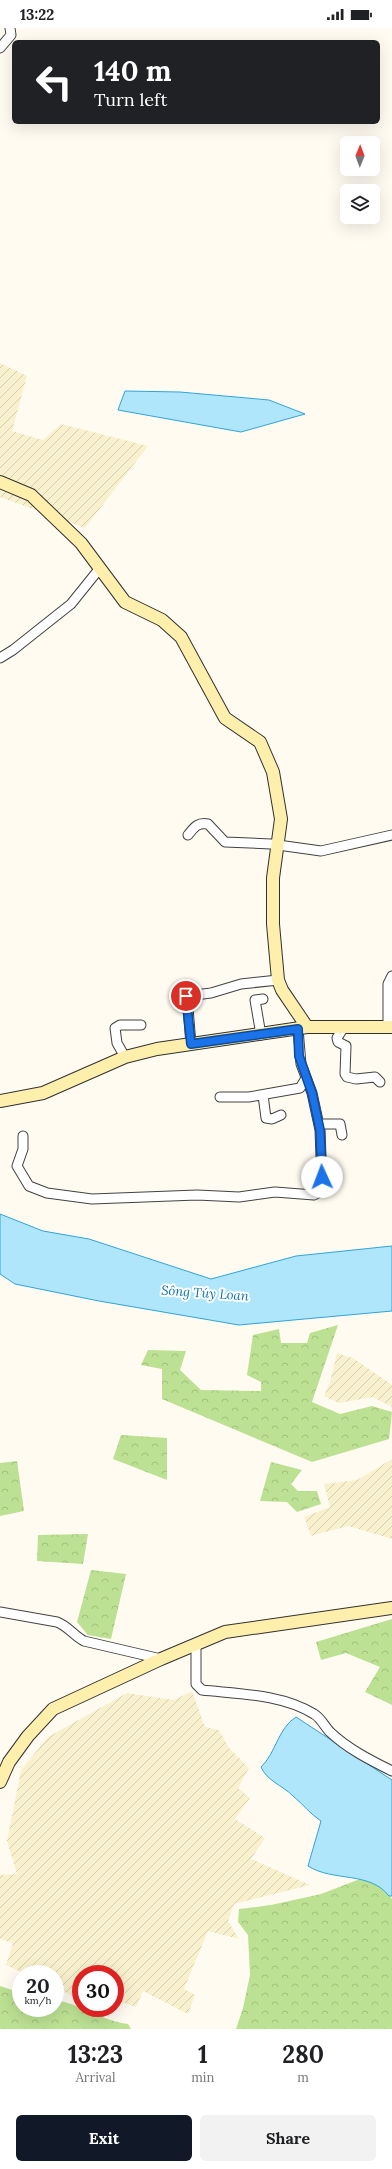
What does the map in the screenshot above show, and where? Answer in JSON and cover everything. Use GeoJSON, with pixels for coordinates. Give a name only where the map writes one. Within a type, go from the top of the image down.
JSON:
{"type":"FeatureCollection","features":[{"type":"Feature","properties":{"kind":"street"},"geometry":{"type":"LineString","coordinates":[[0,48],[11,35],[10,28]]}},
{"type":"Feature","properties":{"kind":"street"},"geometry":{"type":"LineString","coordinates":[[0,482],[31,495],[81,543],[125,602],[162,620],[181,637],[225,718],[260,742],[273,772],[281,819],[273,878],[273,924],[278,980],[302,1028],[299,1056],[312,1093],[319,1124],[322,1184],[321,1191],[314,1195],[275,1192],[238,1197],[197,1195],[92,1199],[47,1193],[29,1186],[17,1166],[23,1148],[23,1136]]}},
{"type":"Feature","properties":{"kind":"street"},"geometry":{"type":"LineString","coordinates":[[0,658],[13,650],[71,604],[100,568]]}},
{"type":"Feature","properties":{"kind":"street"},"geometry":{"type":"LineString","coordinates":[[188,835],[195,826],[204,823],[208,824],[223,842],[321,851],[392,835]]}},
{"type":"Feature","properties":{"kind":"street"},"geometry":{"type":"LineString","coordinates":[[0,1101],[43,1093],[125,1057],[157,1049],[302,1028],[390,1027],[388,984],[392,976]]}},
{"type":"Feature","properties":{"kind":"street"},"geometry":{"type":"LineString","coordinates":[[191,1044],[186,996],[211,993],[241,984],[278,980]]}},
{"type":"Feature","properties":{"kind":"street"},"geometry":{"type":"LineString","coordinates":[[261,1035],[256,1000],[263,999]]}},
{"type":"Feature","properties":{"kind":"street"},"geometry":{"type":"LineString","coordinates":[[125,1057],[117,1043],[112,1026],[141,1025]]}},
{"type":"Feature","properties":{"kind":"street"},"geometry":{"type":"LineString","coordinates":[[344,1027],[336,1038],[338,1042],[346,1046],[345,1074],[347,1077],[356,1079],[375,1077],[380,1082]]}},
{"type":"Feature","properties":{"kind":"street"},"geometry":{"type":"LineString","coordinates":[[220,1097],[262,1095],[300,1088],[306,1078]]}},
{"type":"Feature","properties":{"kind":"street"},"geometry":{"type":"LineString","coordinates":[[262,1095],[266,1118],[272,1119],[281,1115]]}},
{"type":"Feature","properties":{"kind":"street"},"geometry":{"type":"LineString","coordinates":[[319,1124],[340,1124],[342,1135]]}},
{"type":"Feature","properties":{"kind":"street"},"geometry":{"type":"LineString","coordinates":[[1,1778],[9,1762],[28,1736],[53,1709],[161,1659],[225,1632],[392,1608]]}},
{"type":"Feature","properties":{"kind":"street"},"geometry":{"type":"LineString","coordinates":[[0,1612],[64,1624],[77,1638],[84,1641],[161,1659]]}},
{"type":"Feature","properties":{"kind":"street"},"geometry":{"type":"LineString","coordinates":[[196,1644],[196,1684],[202,1690],[260,1696],[298,1705],[316,1715],[330,1732],[354,1751],[392,1771]]}},
{"type":"Feature","properties":{"kind":"shaded area"},"geometry":{"type":"Polygon","coordinates":[[[0,363],[27,376],[12,431],[43,440],[61,424],[148,446],[85,528],[0,497],[0,363]]]}},
{"type":"Feature","properties":{"kind":"shaded area"},"geometry":{"type":"Polygon","coordinates":[[[337,1353],[353,1358],[392,1385],[392,1407],[373,1397],[339,1403],[324,1396],[330,1382],[337,1353]]]}},
{"type":"Feature","properties":{"kind":"shaded area"},"geometry":{"type":"Polygon","coordinates":[[[392,1459],[392,1539],[348,1526],[311,1536],[304,1517],[330,1507],[324,1484],[357,1480],[392,1459]]]}},
{"type":"Feature","properties":{"kind":"shaded area"},"geometry":{"type":"Polygon","coordinates":[[[192,1691],[205,1727],[219,1730],[229,1748],[249,1768],[238,1788],[250,1798],[235,1819],[265,1838],[251,1859],[310,1885],[234,1904],[228,1921],[239,1939],[208,1931],[184,1989],[195,1995],[188,2014],[143,1991],[136,2007],[124,2003],[124,1965],[72,1965],[72,1995],[64,1992],[64,1965],[12,1965],[12,1968],[6,1965],[13,1943],[0,1939],[0,1875],[17,1874],[7,1841],[21,1770],[48,1737],[127,1693],[174,1700],[192,1691]]]}},
{"type":"Feature","properties":{"kind":"green space"},"geometry":{"type":"Polygon","coordinates":[[[338,1325],[312,1402],[340,1414],[372,1406],[392,1412],[389,1439],[312,1462],[162,1399],[162,1369],[141,1365],[148,1350],[186,1351],[180,1370],[201,1390],[261,1391],[261,1382],[247,1375],[253,1335],[279,1329],[281,1343],[307,1343],[310,1333],[338,1325]]]}},
{"type":"Feature","properties":{"kind":"green space"},"geometry":{"type":"Polygon","coordinates":[[[121,1435],[167,1438],[167,1480],[113,1459],[121,1435]]]}},
{"type":"Feature","properties":{"kind":"green space"},"geometry":{"type":"Polygon","coordinates":[[[17,1461],[24,1511],[0,1516],[0,1463],[17,1461]]]}},
{"type":"Feature","properties":{"kind":"green space"},"geometry":{"type":"Polygon","coordinates":[[[271,1462],[302,1470],[291,1484],[298,1491],[317,1491],[321,1504],[297,1512],[287,1502],[260,1501],[271,1462]]]}},
{"type":"Feature","properties":{"kind":"green space"},"geometry":{"type":"Polygon","coordinates":[[[88,1534],[83,1564],[37,1561],[38,1535],[88,1534]]]}},
{"type":"Feature","properties":{"kind":"green space"},"geometry":{"type":"Polygon","coordinates":[[[91,1570],[126,1574],[111,1639],[88,1635],[77,1622],[91,1570]]]}},
{"type":"Feature","properties":{"kind":"green space"},"geometry":{"type":"Polygon","coordinates":[[[392,1619],[392,1705],[365,1692],[380,1667],[346,1653],[321,1660],[316,1642],[392,1619]]]}},
{"type":"Feature","properties":{"kind":"green space"},"geometry":{"type":"Polygon","coordinates":[[[360,1879],[383,1887],[392,1899],[392,2029],[236,2029],[243,2008],[250,1975],[248,1935],[238,1922],[239,1909],[271,1905],[321,1894],[360,1879]]]}},
{"type":"Feature","properties":{"kind":"green space"},"geometry":{"type":"Polygon","coordinates":[[[0,1986],[12,1990],[12,2017],[64,2017],[64,2002],[72,2004],[72,2017],[102,2017],[128,2024],[131,2029],[0,2029],[0,1986]]]}},
{"type":"Feature","properties":{"kind":"water"},"geometry":{"type":"Polygon","coordinates":[[[125,391],[180,392],[269,400],[305,414],[241,432],[118,410],[125,391]]]}},
{"type":"Feature","properties":{"kind":"water","name":"Sông Túy Loan"},"geometry":{"type":"Polygon","coordinates":[[[0,1214],[43,1231],[89,1239],[211,1279],[296,1256],[392,1246],[392,1311],[239,1325],[99,1301],[15,1284],[0,1274],[0,1214]]]}},
{"type":"Feature","properties":{"kind":"water"},"geometry":{"type":"Polygon","coordinates":[[[296,1717],[392,1780],[392,1896],[389,1896],[381,1888],[372,1883],[329,1874],[308,1866],[321,1821],[289,1792],[267,1776],[261,1767],[270,1755],[285,1727],[296,1717]]]}},
{"type":"Feature","properties":{"kind":"route"},"geometry":{"type":"LineString","coordinates":[[186,996],[191,1044],[298,1029],[299,1056],[318,1114],[321,1140],[322,1177]]}}]}
